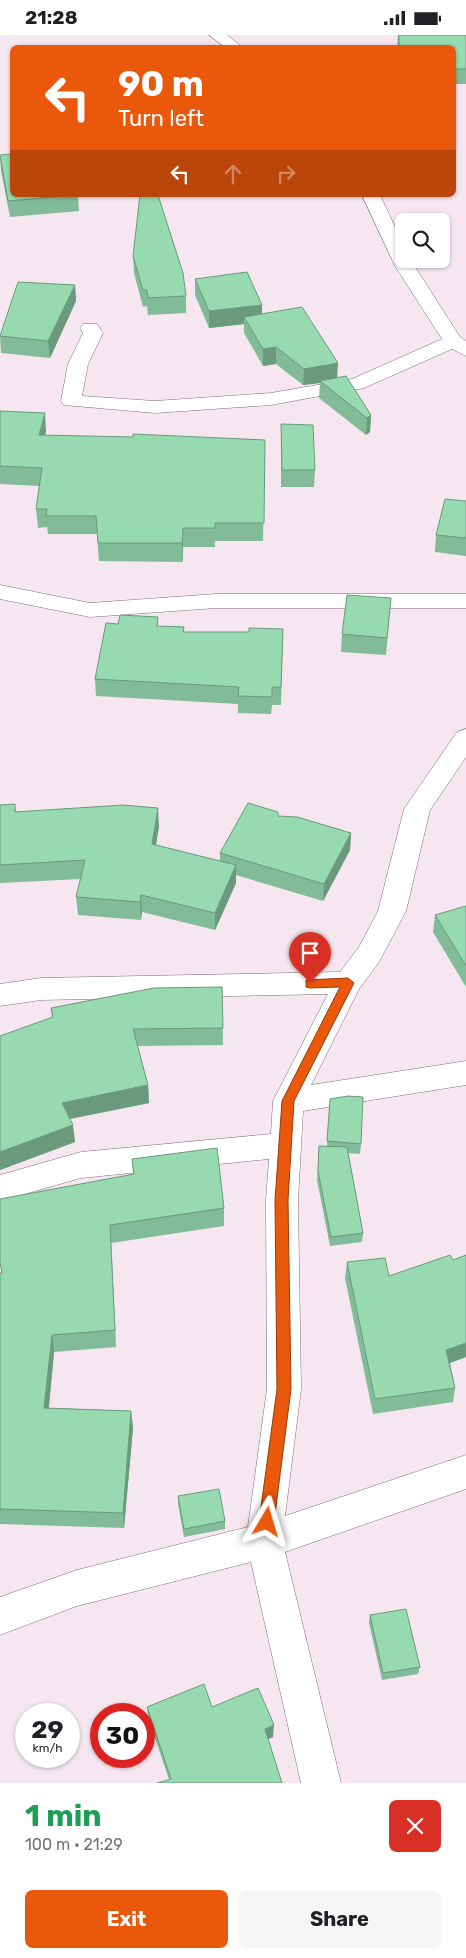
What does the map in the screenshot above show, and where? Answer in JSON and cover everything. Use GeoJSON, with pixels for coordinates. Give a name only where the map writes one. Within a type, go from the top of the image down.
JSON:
{"type":"FeatureCollection","features":[{"type":"Feature","properties":{"kind":"street"},"geometry":{"type":"LineString","coordinates":[[217,35],[231,45]]}},
{"type":"Feature","properties":{"kind":"street"},"geometry":{"type":"LineString","coordinates":[[90,328],[93,333],[78,365],[71,401],[156,407],[271,399],[357,384],[459,345],[404,267],[372,197]]}},
{"type":"Feature","properties":{"kind":"street"},"geometry":{"type":"LineString","coordinates":[[0,593],[90,610],[216,601],[466,601]]}},
{"type":"Feature","properties":{"kind":"street"},"geometry":{"type":"LineString","coordinates":[[321,1783],[264,1541],[284,1389],[282,1200],[288,1101],[348,983],[369,954],[392,911],[417,809],[466,738]]}},
{"type":"Feature","properties":{"kind":"street"},"geometry":{"type":"LineString","coordinates":[[0,995],[41,989],[348,983]]}},
{"type":"Feature","properties":{"kind":"street"},"geometry":{"type":"LineString","coordinates":[[288,1101],[466,1073]]}},
{"type":"Feature","properties":{"kind":"street"},"geometry":{"type":"LineString","coordinates":[[0,1188],[80,1165],[285,1145]]}},
{"type":"Feature","properties":{"kind":"street"},"geometry":{"type":"LineString","coordinates":[[0,1616],[77,1588],[264,1541],[466,1472]]}},
{"type":"Feature","properties":{"kind":"building"},"geometry":{"type":"Polygon","coordinates":[[[399,35],[466,35],[466,69],[456,69],[456,45],[399,45],[399,35]]]}},
{"type":"Feature","properties":{"kind":"building"},"geometry":{"type":"Polygon","coordinates":[[[10,154],[10,197],[52,197],[8,201],[0,155],[10,154]]]}},
{"type":"Feature","properties":{"kind":"building"},"geometry":{"type":"Polygon","coordinates":[[[140,197],[159,197],[183,273],[186,296],[148,298],[147,290],[143,290],[133,256],[140,197]]]}},
{"type":"Feature","properties":{"kind":"building"},"geometry":{"type":"Polygon","coordinates":[[[247,272],[262,305],[209,311],[195,279],[247,272]]]}},
{"type":"Feature","properties":{"kind":"building"},"geometry":{"type":"Polygon","coordinates":[[[18,282],[75,285],[48,341],[0,336],[18,282]]]}},
{"type":"Feature","properties":{"kind":"building"},"geometry":{"type":"Polygon","coordinates":[[[302,307],[338,363],[304,369],[276,347],[263,349],[244,317],[302,307]]]}},
{"type":"Feature","properties":{"kind":"building"},"geometry":{"type":"Polygon","coordinates":[[[346,376],[371,415],[367,418],[320,381],[346,376]]]}},
{"type":"Feature","properties":{"kind":"building"},"geometry":{"type":"Polygon","coordinates":[[[0,411],[45,413],[39,435],[133,437],[133,434],[265,440],[264,523],[215,523],[215,528],[183,528],[182,543],[98,543],[96,516],[46,516],[47,509],[36,509],[42,468],[0,466],[0,411]]]}},
{"type":"Feature","properties":{"kind":"building"},"geometry":{"type":"Polygon","coordinates":[[[281,424],[313,425],[315,470],[282,470],[281,424]]]}},
{"type":"Feature","properties":{"kind":"building"},"geometry":{"type":"Polygon","coordinates":[[[445,499],[466,501],[466,538],[436,535],[445,499]]]}},
{"type":"Feature","properties":{"kind":"building"},"geometry":{"type":"Polygon","coordinates":[[[347,595],[391,598],[387,638],[342,634],[347,595]]]}},
{"type":"Feature","properties":{"kind":"building"},"geometry":{"type":"Polygon","coordinates":[[[120,615],[158,617],[157,626],[184,627],[183,632],[249,632],[249,628],[283,629],[281,687],[272,687],[272,697],[238,696],[239,687],[95,679],[106,623],[118,624],[120,615]]]}},
{"type":"Feature","properties":{"kind":"building"},"geometry":{"type":"Polygon","coordinates":[[[248,803],[278,812],[278,816],[297,817],[351,833],[324,884],[220,853],[248,803]]]}},
{"type":"Feature","properties":{"kind":"building"},"geometry":{"type":"Polygon","coordinates":[[[15,804],[15,812],[123,805],[158,808],[152,844],[236,865],[215,913],[141,895],[140,902],[76,897],[85,860],[0,865],[0,805],[15,804]]]}},
{"type":"Feature","properties":{"kind":"building"},"geometry":{"type":"Polygon","coordinates":[[[466,906],[466,966],[435,915],[466,906]]]}},
{"type":"Feature","properties":{"kind":"building"},"geometry":{"type":"Polygon","coordinates":[[[222,987],[223,1028],[133,1029],[148,1085],[62,1103],[73,1125],[0,1152],[0,1036],[53,1017],[51,1008],[154,988],[222,987]]]}},
{"type":"Feature","properties":{"kind":"building"},"geometry":{"type":"Polygon","coordinates":[[[348,1096],[363,1097],[361,1144],[327,1141],[330,1099],[348,1096]]]}},
{"type":"Feature","properties":{"kind":"building"},"geometry":{"type":"Polygon","coordinates":[[[319,1146],[347,1147],[363,1233],[331,1237],[318,1171],[319,1146]]]}},
{"type":"Feature","properties":{"kind":"building"},"geometry":{"type":"Polygon","coordinates":[[[217,1148],[224,1208],[110,1225],[115,1330],[52,1335],[44,1408],[131,1411],[123,1513],[0,1509],[0,1273],[2,1273],[0,1262],[0,1199],[134,1174],[132,1159],[217,1148]]]}},
{"type":"Feature","properties":{"kind":"building"},"geometry":{"type":"Polygon","coordinates":[[[450,1255],[453,1260],[466,1255],[466,1343],[446,1350],[455,1388],[375,1399],[347,1262],[385,1258],[389,1276],[450,1255]]]}},
{"type":"Feature","properties":{"kind":"building"},"geometry":{"type":"Polygon","coordinates":[[[219,1489],[225,1521],[184,1529],[178,1496],[219,1489]]]}},
{"type":"Feature","properties":{"kind":"building"},"geometry":{"type":"Polygon","coordinates":[[[406,1609],[420,1667],[383,1673],[370,1615],[406,1609]]]}},
{"type":"Feature","properties":{"kind":"building"},"geometry":{"type":"Polygon","coordinates":[[[204,1684],[212,1707],[258,1688],[274,1725],[265,1729],[282,1783],[157,1783],[171,1779],[155,1731],[155,1704],[204,1684]]]}},
{"type":"Feature","properties":{"kind":"route"},"geometry":{"type":"LineString","coordinates":[[267,1522],[284,1389],[282,1200],[288,1101],[348,983],[310,983]]}}]}
